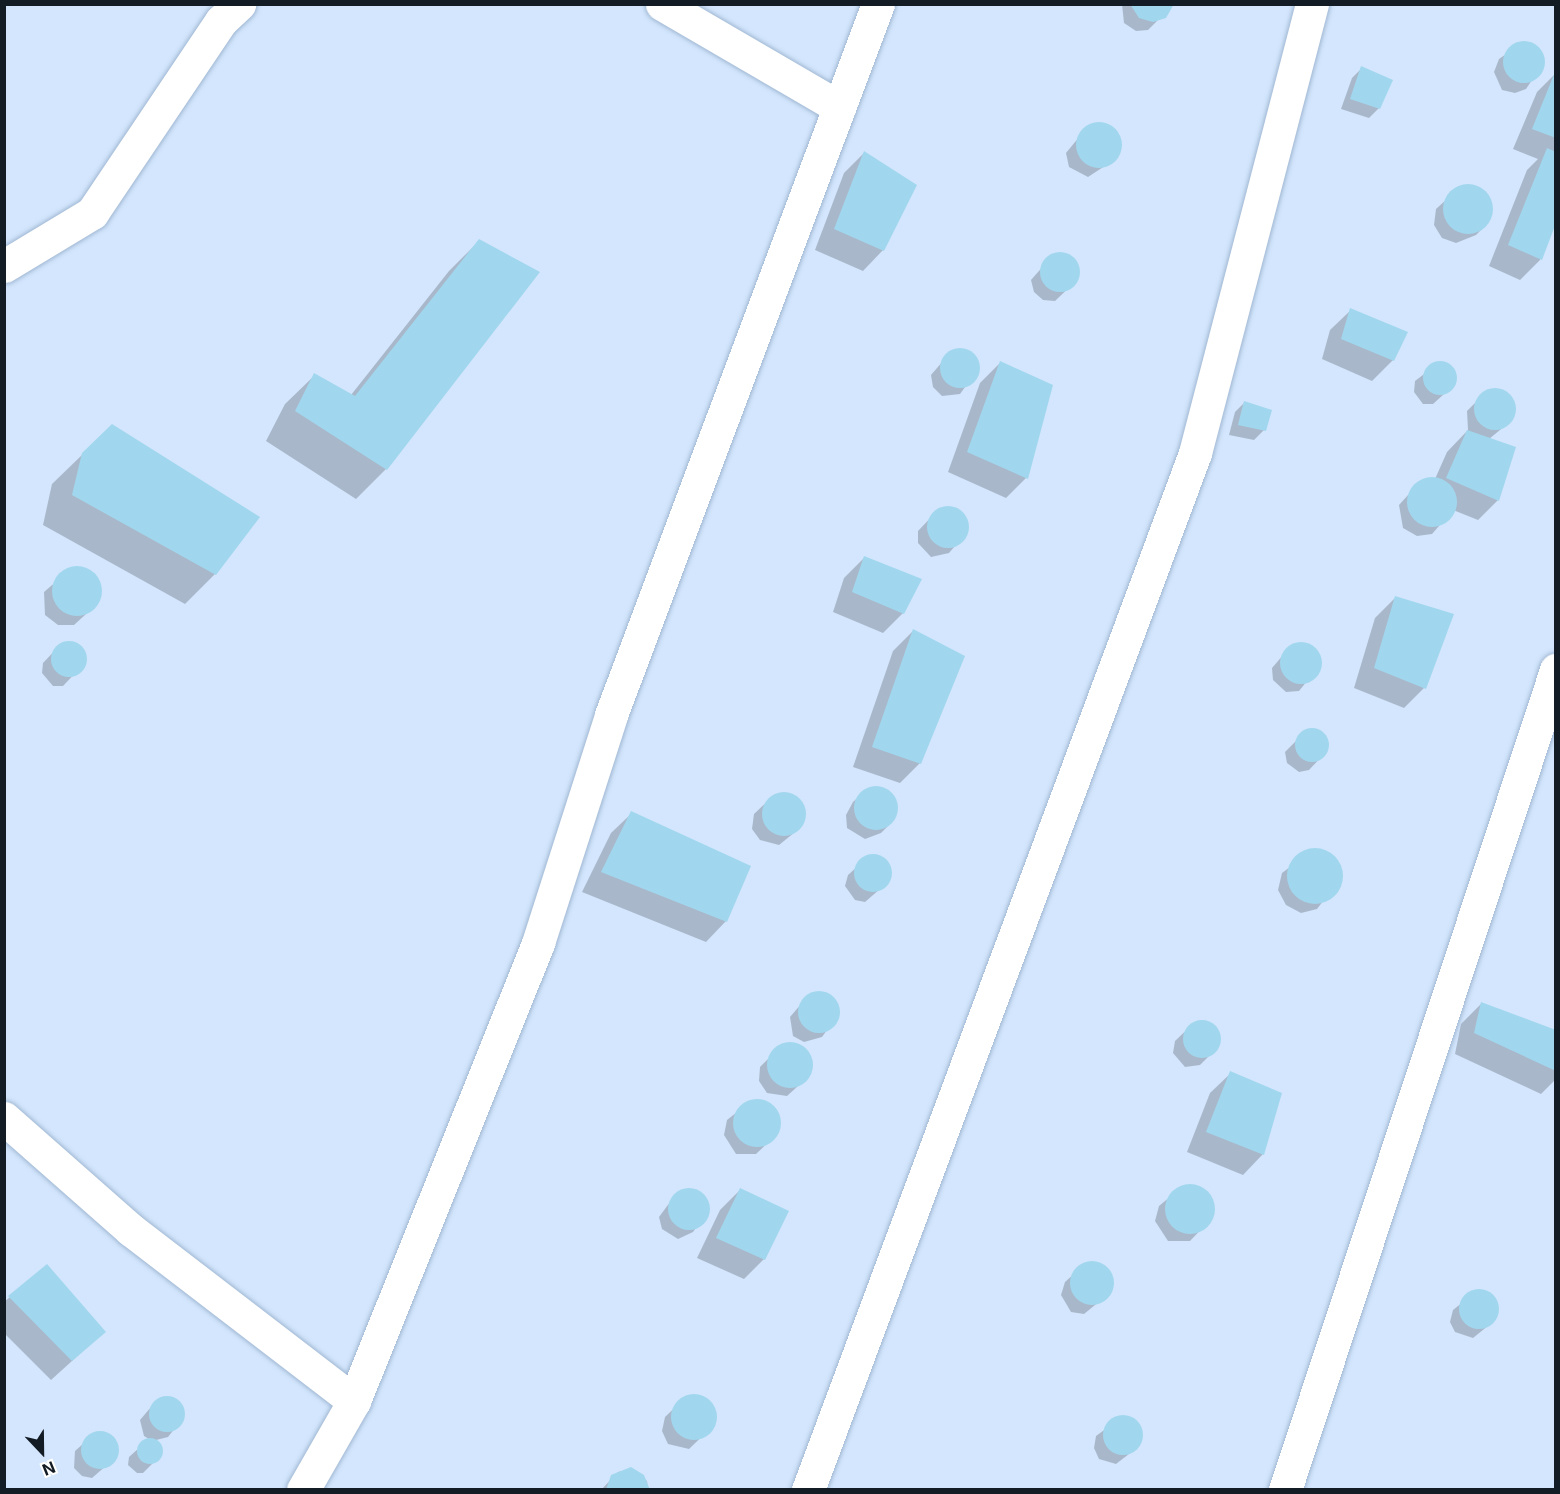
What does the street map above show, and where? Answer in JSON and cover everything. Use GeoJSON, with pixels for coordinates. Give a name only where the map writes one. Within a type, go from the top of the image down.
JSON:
{"type":"FeatureCollection","features":[{"type":"Feature","properties":{"kind":"street"},"geometry":{"type":"LineString","coordinates":[[4,266],[92,213],[221,21],[239,4]]}},
{"type":"Feature","properties":{"kind":"street"},"geometry":{"type":"LineString","coordinates":[[663,4],[839,107]]}},
{"type":"Feature","properties":{"kind":"street"},"geometry":{"type":"LineString","coordinates":[[303,1490],[354,1401],[538,943],[611,715],[878,4]]}},
{"type":"Feature","properties":{"kind":"street"},"geometry":{"type":"LineString","coordinates":[[808,1490],[1195,453],[1312,4]]}},
{"type":"Feature","properties":{"kind":"street"},"geometry":{"type":"LineString","coordinates":[[1284,1490],[1556,670]]}},
{"type":"Feature","properties":{"kind":"street"},"geometry":{"type":"LineString","coordinates":[[4,1118],[131,1230],[354,1401]]}},
{"type":"Feature","properties":{"kind":"building"},"geometry":{"type":"Polygon","coordinates":[[[1130,4],[1174,4],[1166,18],[1153,22],[1139,18],[1130,4]]]}},
{"type":"Feature","properties":{"kind":"building"},"geometry":{"type":"Polygon","coordinates":[[[1524,41],[1532,42],[1539,47],[1544,54],[1544,70],[1539,77],[1532,82],[1524,83],[1516,82],[1509,77],[1504,70],[1503,62],[1504,54],[1509,47],[1516,42],[1524,41]]]}},
{"type":"Feature","properties":{"kind":"building"},"geometry":{"type":"Polygon","coordinates":[[[1361,66],[1393,80],[1380,109],[1350,99],[1361,66]]]}},
{"type":"Feature","properties":{"kind":"building"},"geometry":{"type":"Polygon","coordinates":[[[1556,72],[1556,138],[1532,129],[1556,72]]]}},
{"type":"Feature","properties":{"kind":"building"},"geometry":{"type":"Polygon","coordinates":[[[1104,122],[1116,128],[1121,136],[1121,154],[1116,162],[1108,167],[1094,168],[1082,162],[1077,154],[1076,140],[1082,128],[1090,123],[1104,122]]]}},
{"type":"Feature","properties":{"kind":"building"},"geometry":{"type":"Polygon","coordinates":[[[1547,148],[1556,152],[1556,223],[1542,260],[1508,245],[1547,148]]]}},
{"type":"Feature","properties":{"kind":"building"},"geometry":{"type":"Polygon","coordinates":[[[864,151],[917,185],[884,251],[834,229],[864,151]]]}},
{"type":"Feature","properties":{"kind":"building"},"geometry":{"type":"Polygon","coordinates":[[[1463,184],[1473,184],[1486,191],[1493,204],[1493,214],[1486,227],[1473,234],[1463,234],[1454,230],[1447,223],[1443,214],[1443,204],[1447,195],[1454,188],[1463,184]]]}},
{"type":"Feature","properties":{"kind":"building"},"geometry":{"type":"Polygon","coordinates":[[[479,239],[540,272],[387,470],[295,411],[314,373],[355,396],[479,239]]]}},
{"type":"Feature","properties":{"kind":"building"},"geometry":{"type":"Polygon","coordinates":[[[1060,252],[1068,253],[1074,258],[1079,264],[1079,280],[1074,286],[1068,291],[1060,292],[1052,291],[1046,286],[1041,280],[1040,272],[1041,264],[1046,258],[1052,253],[1060,252]]]}},
{"type":"Feature","properties":{"kind":"building"},"geometry":{"type":"Polygon","coordinates":[[[1350,308],[1408,332],[1394,361],[1341,339],[1350,308]]]}},
{"type":"Feature","properties":{"kind":"building"},"geometry":{"type":"Polygon","coordinates":[[[960,348],[974,354],[980,368],[974,382],[960,388],[946,382],[940,368],[946,354],[960,348]]]}},
{"type":"Feature","properties":{"kind":"building"},"geometry":{"type":"Polygon","coordinates":[[[1000,361],[1053,385],[1028,479],[967,452],[1000,361]]]}},
{"type":"Feature","properties":{"kind":"building"},"geometry":{"type":"Polygon","coordinates":[[[1440,361],[1452,366],[1457,378],[1452,390],[1440,395],[1428,390],[1423,378],[1428,366],[1440,361]]]}},
{"type":"Feature","properties":{"kind":"building"},"geometry":{"type":"Polygon","coordinates":[[[1495,388],[1510,394],[1516,409],[1510,424],[1495,430],[1480,424],[1474,409],[1480,394],[1495,388]]]}},
{"type":"Feature","properties":{"kind":"building"},"geometry":{"type":"Polygon","coordinates":[[[1244,401],[1272,410],[1266,431],[1238,425],[1244,401]]]}},
{"type":"Feature","properties":{"kind":"building"},"geometry":{"type":"Polygon","coordinates":[[[112,424],[260,517],[216,575],[72,495],[82,453],[112,424]]]}},
{"type":"Feature","properties":{"kind":"building"},"geometry":{"type":"Polygon","coordinates":[[[1467,430],[1516,447],[1499,501],[1446,478],[1467,430]]]}},
{"type":"Feature","properties":{"kind":"building"},"geometry":{"type":"Polygon","coordinates":[[[1427,477],[1437,477],[1450,484],[1457,497],[1457,507],[1450,520],[1437,527],[1427,527],[1418,523],[1411,516],[1407,507],[1407,497],[1411,488],[1418,481],[1427,477]]]}},
{"type":"Feature","properties":{"kind":"building"},"geometry":{"type":"Polygon","coordinates":[[[948,506],[956,507],[963,512],[968,519],[968,535],[963,542],[956,547],[948,548],[940,547],[933,542],[928,535],[927,527],[928,519],[933,512],[940,507],[948,506]]]}},
{"type":"Feature","properties":{"kind":"building"},"geometry":{"type":"Polygon","coordinates":[[[864,556],[922,579],[904,614],[852,592],[864,556]]]}},
{"type":"Feature","properties":{"kind":"building"},"geometry":{"type":"Polygon","coordinates":[[[82,566],[95,573],[101,581],[101,601],[95,609],[87,615],[72,616],[59,609],[53,601],[52,586],[59,573],[67,567],[82,566]]]}},
{"type":"Feature","properties":{"kind":"building"},"geometry":{"type":"Polygon","coordinates":[[[1395,596],[1454,614],[1426,689],[1374,668],[1395,596]]]}},
{"type":"Feature","properties":{"kind":"building"},"geometry":{"type":"Polygon","coordinates":[[[913,629],[965,656],[921,764],[872,747],[913,629]]]}},
{"type":"Feature","properties":{"kind":"building"},"geometry":{"type":"Polygon","coordinates":[[[69,641],[82,646],[87,659],[82,672],[69,677],[56,672],[51,659],[56,646],[69,641]]]}},
{"type":"Feature","properties":{"kind":"building"},"geometry":{"type":"Polygon","coordinates":[[[1301,642],[1316,648],[1322,663],[1316,678],[1301,684],[1286,678],[1280,663],[1286,648],[1301,642]]]}},
{"type":"Feature","properties":{"kind":"building"},"geometry":{"type":"Polygon","coordinates":[[[1312,728],[1324,733],[1329,745],[1324,757],[1312,762],[1300,757],[1295,745],[1300,733],[1312,728]]]}},
{"type":"Feature","properties":{"kind":"building"},"geometry":{"type":"Polygon","coordinates":[[[876,786],[891,793],[898,808],[891,823],[876,830],[861,823],[854,808],[861,793],[876,786]]]}},
{"type":"Feature","properties":{"kind":"building"},"geometry":{"type":"Polygon","coordinates":[[[784,792],[793,793],[800,798],[805,805],[805,823],[800,830],[793,835],[784,836],[775,835],[768,830],[763,823],[762,814],[763,805],[768,798],[775,793],[784,792]]]}},
{"type":"Feature","properties":{"kind":"building"},"geometry":{"type":"Polygon","coordinates":[[[631,811],[751,866],[727,922],[601,872],[631,811]]]}},
{"type":"Feature","properties":{"kind":"building"},"geometry":{"type":"Polygon","coordinates":[[[1315,848],[1330,853],[1338,861],[1343,876],[1338,891],[1330,899],[1315,904],[1300,899],[1292,891],[1287,876],[1292,861],[1300,853],[1315,848]]]}},
{"type":"Feature","properties":{"kind":"building"},"geometry":{"type":"Polygon","coordinates":[[[873,854],[886,860],[892,873],[886,886],[873,892],[860,886],[854,873],[860,860],[873,854]]]}},
{"type":"Feature","properties":{"kind":"building"},"geometry":{"type":"Polygon","coordinates":[[[819,991],[834,997],[840,1012],[834,1027],[819,1033],[804,1027],[798,1012],[804,997],[819,991]]]}},
{"type":"Feature","properties":{"kind":"building"},"geometry":{"type":"Polygon","coordinates":[[[1481,1002],[1556,1030],[1556,1071],[1474,1033],[1481,1002]]]}},
{"type":"Feature","properties":{"kind":"building"},"geometry":{"type":"Polygon","coordinates":[[[1202,1020],[1216,1025],[1221,1039],[1216,1053],[1202,1058],[1188,1053],[1183,1039],[1188,1025],[1202,1020]]]}},
{"type":"Feature","properties":{"kind":"building"},"geometry":{"type":"Polygon","coordinates":[[[790,1042],[806,1049],[813,1065],[806,1081],[790,1088],[774,1081],[767,1065],[774,1049],[790,1042]]]}},
{"type":"Feature","properties":{"kind":"building"},"geometry":{"type":"Polygon","coordinates":[[[1230,1071],[1282,1093],[1264,1155],[1206,1132],[1230,1071]]]}},
{"type":"Feature","properties":{"kind":"building"},"geometry":{"type":"Polygon","coordinates":[[[752,1099],[762,1099],[774,1106],[781,1118],[781,1128],[774,1140],[762,1147],[752,1147],[737,1136],[733,1128],[733,1118],[744,1103],[752,1099]]]}},
{"type":"Feature","properties":{"kind":"building"},"geometry":{"type":"Polygon","coordinates":[[[1185,1184],[1195,1184],[1208,1191],[1215,1204],[1215,1214],[1208,1227],[1195,1234],[1185,1234],[1176,1230],[1169,1223],[1165,1214],[1165,1204],[1169,1195],[1176,1188],[1185,1184]]]}},
{"type":"Feature","properties":{"kind":"building"},"geometry":{"type":"Polygon","coordinates":[[[689,1188],[704,1194],[710,1209],[704,1224],[689,1230],[674,1224],[668,1209],[674,1194],[689,1188]]]}},
{"type":"Feature","properties":{"kind":"building"},"geometry":{"type":"Polygon","coordinates":[[[740,1188],[789,1211],[765,1260],[716,1238],[740,1188]]]}},
{"type":"Feature","properties":{"kind":"building"},"geometry":{"type":"Polygon","coordinates":[[[1092,1261],[1108,1267],[1114,1283],[1108,1299],[1092,1305],[1076,1299],[1070,1283],[1076,1267],[1092,1261]]]}},
{"type":"Feature","properties":{"kind":"building"},"geometry":{"type":"Polygon","coordinates":[[[47,1264],[106,1332],[72,1361],[8,1296],[47,1264]]]}},
{"type":"Feature","properties":{"kind":"building"},"geometry":{"type":"Polygon","coordinates":[[[1479,1289],[1493,1295],[1499,1309],[1493,1323],[1479,1329],[1465,1323],[1459,1309],[1465,1295],[1479,1289]]]}},
{"type":"Feature","properties":{"kind":"building"},"geometry":{"type":"Polygon","coordinates":[[[694,1394],[710,1401],[717,1417],[710,1433],[694,1440],[678,1433],[671,1417],[678,1401],[694,1394]]]}},
{"type":"Feature","properties":{"kind":"building"},"geometry":{"type":"Polygon","coordinates":[[[167,1396],[180,1401],[185,1414],[180,1427],[167,1432],[154,1427],[149,1414],[154,1401],[167,1396]]]}},
{"type":"Feature","properties":{"kind":"building"},"geometry":{"type":"Polygon","coordinates":[[[1123,1415],[1137,1421],[1143,1435],[1137,1449],[1123,1455],[1109,1449],[1103,1435],[1109,1421],[1123,1415]]]}},
{"type":"Feature","properties":{"kind":"building"},"geometry":{"type":"Polygon","coordinates":[[[100,1431],[113,1437],[119,1450],[113,1463],[100,1469],[87,1463],[81,1450],[87,1437],[100,1431]]]}},
{"type":"Feature","properties":{"kind":"building"},"geometry":{"type":"Polygon","coordinates":[[[150,1438],[159,1442],[163,1451],[159,1460],[150,1464],[141,1460],[137,1451],[141,1442],[150,1438]]]}},
{"type":"Feature","properties":{"kind":"building"},"geometry":{"type":"Polygon","coordinates":[[[631,1467],[644,1475],[650,1490],[606,1490],[611,1475],[631,1467]]]}}]}
